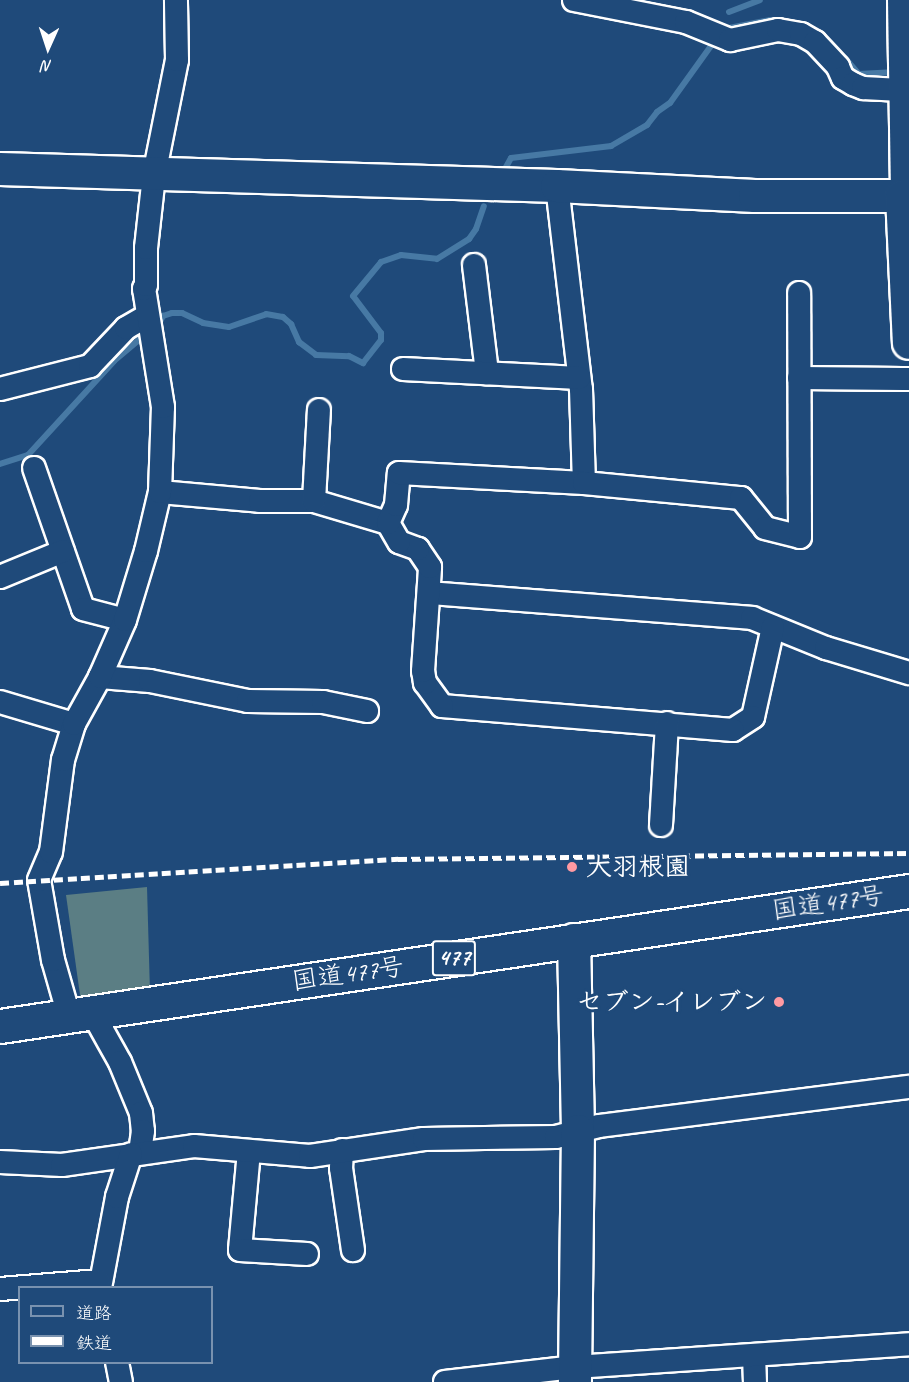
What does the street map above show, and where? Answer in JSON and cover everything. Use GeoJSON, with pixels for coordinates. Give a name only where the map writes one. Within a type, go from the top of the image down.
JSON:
{"type":"FeatureCollection","features":[{"type":"Feature","properties":{"kind":"highway","name":"国道477号"},"geometry":{"type":"LineString","coordinates":[[0,1026],[909,891]]}},
{"type":"Feature","properties":{"kind":"street"},"geometry":{"type":"LineString","coordinates":[[60,1286],[100,1284],[117,1197],[136,1154],[143,1131],[141,1113],[120,1062],[80,1014],[52,960],[39,880],[51,852],[63,760],[74,724],[100,677],[124,620],[146,551],[160,492],[163,407],[151,346],[144,289],[154,175],[177,60],[176,0]]}},
{"type":"Feature","properties":{"kind":"street"},"geometry":{"type":"LineString","coordinates":[[574,0],[686,22],[730,40],[778,30],[801,34],[815,42],[838,67],[843,78],[853,84],[863,88],[901,87]]}},
{"type":"Feature","properties":{"kind":"street"},"geometry":{"type":"LineString","coordinates":[[899,0],[909,343]]}},
{"type":"Feature","properties":{"kind":"street"},"geometry":{"type":"LineString","coordinates":[[0,169],[556,186],[756,196],[905,196]]}},
{"type":"Feature","properties":{"kind":"street"},"geometry":{"type":"LineString","coordinates":[[556,186],[579,378],[584,483]]}},
{"type":"Feature","properties":{"kind":"street"},"geometry":{"type":"LineString","coordinates":[[474,266],[487,373]]}},
{"type":"Feature","properties":{"kind":"street"},"geometry":{"type":"LineString","coordinates":[[388,524],[396,505],[399,473],[584,483],[741,498],[765,528],[800,537],[799,293]]}},
{"type":"Feature","properties":{"kind":"street"},"geometry":{"type":"LineString","coordinates":[[0,389],[90,366],[126,328],[148,319]]}},
{"type":"Feature","properties":{"kind":"street"},"geometry":{"type":"LineString","coordinates":[[403,369],[579,378]]}},
{"type":"Feature","properties":{"kind":"street"},"geometry":{"type":"LineString","coordinates":[[799,378],[909,379]]}},
{"type":"Feature","properties":{"kind":"street"},"geometry":{"type":"LineString","coordinates":[[314,501],[319,410]]}},
{"type":"Feature","properties":{"kind":"street"},"geometry":{"type":"LineString","coordinates":[[34,468],[83,609],[124,620]]}},
{"type":"Feature","properties":{"kind":"street"},"geometry":{"type":"LineString","coordinates":[[160,492],[260,501],[314,501],[388,524],[399,542],[418,549],[430,567],[423,671],[425,683],[442,706],[734,730],[753,717],[773,627]]}},
{"type":"Feature","properties":{"kind":"street"},"geometry":{"type":"LineString","coordinates":[[0,577],[63,551]]}},
{"type":"Feature","properties":{"kind":"street"},"geometry":{"type":"LineString","coordinates":[[429,592],[752,618],[826,648],[909,673]]}},
{"type":"Feature","properties":{"kind":"street"},"geometry":{"type":"LineString","coordinates":[[100,677],[150,681],[248,701],[323,702],[367,711]]}},
{"type":"Feature","properties":{"kind":"street"},"geometry":{"type":"LineString","coordinates":[[0,702],[74,724]]}},
{"type":"Feature","properties":{"kind":"street"},"geometry":{"type":"LineString","coordinates":[[661,825],[667,723]]}},
{"type":"Feature","properties":{"kind":"street"},"geometry":{"type":"LineString","coordinates":[[574,940],[578,1131],[575,1374]]}},
{"type":"Feature","properties":{"kind":"street"},"geometry":{"type":"LineString","coordinates":[[0,1162],[62,1165],[194,1146],[310,1156],[435,1139],[556,1137],[578,1131],[909,1087]]}},
{"type":"Feature","properties":{"kind":"street"},"geometry":{"type":"LineString","coordinates":[[342,1150],[341,1168],[353,1250]]}},
{"type":"Feature","properties":{"kind":"street"},"geometry":{"type":"LineString","coordinates":[[249,1151],[240,1250],[307,1254]]}},
{"type":"Feature","properties":{"kind":"street"},"geometry":{"type":"LineString","coordinates":[[0,1289],[18,1288]]}},
{"type":"Feature","properties":{"kind":"street"},"geometry":{"type":"LineString","coordinates":[[445,1382],[575,1374],[754,1355],[909,1344]]}},
{"type":"Feature","properties":{"kind":"street"},"geometry":{"type":"LineString","coordinates":[[754,1355],[755,1382]]}},
{"type":"Feature","properties":{"kind":"street"},"geometry":{"type":"LineString","coordinates":[[118,1364],[122,1382]]}},
{"type":"Feature","properties":{"kind":"green space"},"geometry":{"type":"Polygon","coordinates":[[[147,887],[150,993],[81,1002],[66,895],[147,887]]]}},
{"type":"Feature","properties":{"kind":"waterway"},"geometry":{"type":"LineString","coordinates":[[729,12],[760,0]]}},
{"type":"Feature","properties":{"kind":"waterway"},"geometry":{"type":"LineString","coordinates":[[724,29],[770,20],[779,21]]}},
{"type":"Feature","properties":{"kind":"waterway"},"geometry":{"type":"LineString","coordinates":[[506,167],[511,158],[611,146],[647,125],[657,112],[670,103],[716,39]]}},
{"type":"Feature","properties":{"kind":"waterway"},"geometry":{"type":"LineString","coordinates":[[845,58],[859,74],[896,72]]}},
{"type":"Feature","properties":{"kind":"waterway"},"geometry":{"type":"LineString","coordinates":[[157,327],[163,316],[172,313],[182,313],[203,323],[229,327],[266,314],[283,317],[291,324],[299,342],[316,355],[349,356],[363,363],[381,340],[381,333],[353,296],[381,262],[401,255],[437,259],[469,239],[476,229],[484,206]]}},
{"type":"Feature","properties":{"kind":"waterway"},"geometry":{"type":"LineString","coordinates":[[0,464],[28,455],[114,361],[146,334]]}},
{"type":"Feature","properties":{"kind":"railway"},"geometry":{"type":"LineString","coordinates":[[0,883],[398,859],[909,853]]}},
{"type":"Feature","properties":{"kind":"place","name":"大羽根園"},"geometry":{"type":"Point","coordinates":[572,867]}},
{"type":"Feature","properties":{"kind":"place","name":"セブン-イレブン"},"geometry":{"type":"Point","coordinates":[779,1002]}}]}
